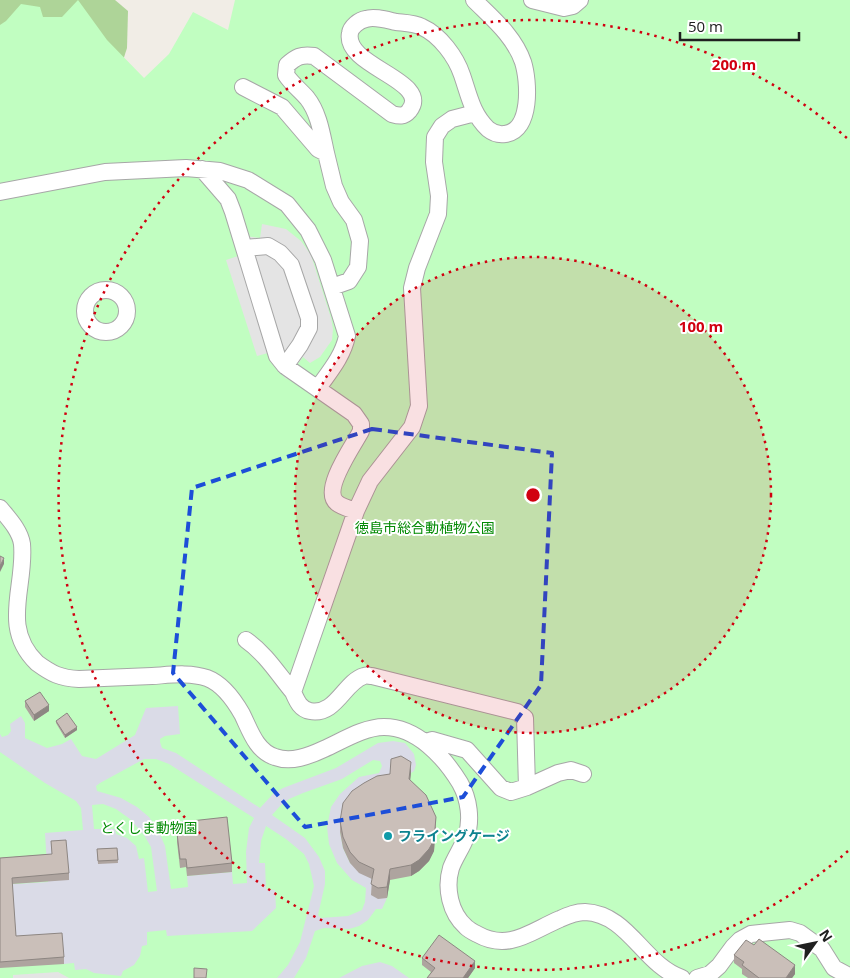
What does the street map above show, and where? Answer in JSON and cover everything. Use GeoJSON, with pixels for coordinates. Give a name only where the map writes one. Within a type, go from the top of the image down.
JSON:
{"type":"FeatureCollection","features":[{"type":"Feature","properties":{"kind":"street"},"geometry":{"type":"LineString","coordinates":[[332,287],[349,280],[358,266],[360,241],[354,220],[341,202],[334,186],[318,118],[307,99],[286,75],[287,65],[296,57],[304,54],[314,56],[392,114],[401,116],[412,107],[412,96],[406,86],[354,52],[349,42],[350,31],[358,22],[367,18],[422,27],[436,37],[451,54],[461,72],[474,113],[481,123],[491,132],[500,135],[509,134],[518,129],[524,118],[526,94],[523,63],[516,46],[505,31],[474,0]]}},
{"type":"Feature","properties":{"kind":"street"},"geometry":{"type":"LineString","coordinates":[[532,0],[564,8],[573,6],[580,0]]}},
{"type":"Feature","properties":{"kind":"street"},"geometry":{"type":"LineString","coordinates":[[243,87],[282,108],[318,149],[326,153]]}},
{"type":"Feature","properties":{"kind":"street"},"geometry":{"type":"LineString","coordinates":[[293,692],[356,511],[370,481],[412,427],[419,406],[412,288],[417,268],[438,214],[439,196],[434,162],[435,137],[442,126],[452,118],[474,113]]}},
{"type":"Feature","properties":{"kind":"street"},"geometry":{"type":"LineString","coordinates":[[0,192],[105,172],[186,168],[220,171],[248,180],[286,204],[308,230],[323,260],[347,336],[344,349],[334,367],[318,388]]}},
{"type":"Feature","properties":{"kind":"street"},"geometry":{"type":"LineString","coordinates":[[202,169],[228,199],[277,356],[285,366],[354,414],[361,424],[362,431],[332,485],[333,497],[337,503],[356,511]]}},
{"type":"Feature","properties":{"kind":"street"},"geometry":{"type":"LineString","coordinates":[[244,248],[268,246],[280,253],[291,265],[309,318],[308,328],[300,345],[285,366]]}},
{"type":"Feature","properties":{"kind":"street"},"geometry":{"type":"LineString","coordinates":[[0,508],[13,524],[22,542],[22,557],[12,610],[13,626],[20,642],[31,658],[47,670],[62,678],[79,679],[188,675],[207,678],[222,687],[234,700],[254,739],[262,750],[275,757],[292,760],[309,756],[364,731],[384,727],[412,733],[426,742],[442,760],[460,784],[468,802],[469,822],[466,836],[452,867],[448,883],[450,899],[455,914],[466,928],[482,937],[507,942],[523,937],[545,925],[575,913],[585,912],[601,915],[614,922],[626,932],[660,966],[672,975],[682,978]]}},
{"type":"Feature","properties":{"kind":"street"},"geometry":{"type":"LineString","coordinates":[[246,640],[257,647],[271,663],[304,710],[315,712],[327,708],[356,681],[364,676],[372,676],[517,712],[525,718],[527,787]]}},
{"type":"Feature","properties":{"kind":"street"},"geometry":{"type":"LineString","coordinates":[[426,742],[432,740],[467,750],[501,788],[511,792],[558,773],[571,770],[583,774]]}},
{"type":"Feature","properties":{"kind":"street"},"geometry":{"type":"LineString","coordinates":[[697,978],[710,974],[740,940],[751,934],[790,930],[800,933],[822,948],[834,968],[846,976]]}},
{"type":"Feature","properties":{"kind":"highlighted area"},"geometry":{"type":"Polygon","coordinates":[[[372,429],[552,453],[541,685],[463,797],[305,827],[173,673],[192,488],[372,429]]]}},
{"type":"Feature","properties":{"kind":"green space"},"geometry":{"type":"Polygon","coordinates":[[[0,0],[115,0],[128,11],[127,48],[117,79],[0,51],[0,0]]]}},
{"type":"Feature","properties":{"kind":"green space","name":"徳島市総合動植物公園"},"geometry":{"type":"Polygon","coordinates":[[[78,0],[107,40],[144,78],[169,54],[193,12],[228,30],[235,0],[850,0],[850,978],[0,978],[0,25],[21,4],[40,7],[43,17],[62,17],[78,0]]]}},
{"type":"Feature","properties":{"kind":"shaded area"},"geometry":{"type":"Polygon","coordinates":[[[262,224],[286,229],[301,241],[311,255],[333,329],[332,340],[320,357],[310,363],[303,357],[286,379],[274,365],[268,353],[257,356],[226,260],[238,256],[245,236],[260,238],[262,224]]]}},
{"type":"Feature","properties":{"kind":"shaded area"},"geometry":{"type":"Polygon","coordinates":[[[178,706],[180,734],[165,736],[160,739],[162,748],[176,753],[260,808],[273,794],[283,788],[336,768],[378,743],[393,741],[405,743],[414,754],[416,765],[414,771],[411,773],[401,767],[390,785],[340,832],[343,848],[350,863],[374,880],[387,898],[382,909],[376,909],[368,920],[359,926],[349,929],[324,928],[315,931],[306,958],[294,978],[277,978],[288,965],[300,942],[314,886],[309,864],[304,854],[266,826],[261,841],[259,863],[265,863],[266,889],[275,890],[276,908],[252,931],[167,936],[166,930],[147,932],[147,945],[142,946],[140,956],[134,965],[123,971],[121,976],[94,973],[86,969],[75,970],[74,963],[64,964],[62,940],[0,943],[0,885],[48,882],[45,833],[83,830],[81,808],[76,801],[45,783],[0,752],[0,734],[2,737],[8,735],[11,731],[10,724],[21,716],[25,723],[25,738],[47,748],[62,744],[71,739],[82,756],[96,759],[135,735],[146,708],[178,706]],[[144,759],[100,783],[96,786],[97,791],[121,798],[137,807],[149,817],[158,830],[165,846],[171,889],[188,887],[187,876],[232,872],[233,884],[247,883],[246,852],[249,828],[254,818],[169,764],[156,759],[144,759]],[[373,760],[342,779],[289,799],[272,815],[305,838],[319,857],[325,871],[325,884],[318,915],[321,918],[348,916],[362,910],[365,902],[366,888],[352,880],[337,863],[329,844],[327,827],[331,807],[340,794],[359,777],[379,773],[382,766],[380,761],[373,760]],[[103,804],[92,805],[94,829],[115,829],[116,834],[127,838],[136,846],[139,859],[144,858],[148,892],[157,891],[151,847],[144,835],[130,819],[116,809],[103,804]]]}},
{"type":"Feature","properties":{"kind":"shaded area"},"geometry":{"type":"Polygon","coordinates":[[[380,962],[392,966],[409,978],[339,978],[362,966],[380,962]]]}},
{"type":"Feature","properties":{"kind":"shaded area"},"geometry":{"type":"Polygon","coordinates":[[[58,972],[69,978],[13,978],[13,975],[58,972]]]}},
{"type":"Feature","properties":{"kind":"building"},"geometry":{"type":"Polygon","coordinates":[[[0,556],[4,558],[0,566],[0,556]]]}},
{"type":"Feature","properties":{"kind":"building"},"geometry":{"type":"Polygon","coordinates":[[[40,692],[49,705],[34,715],[25,701],[40,692]]]}},
{"type":"Feature","properties":{"kind":"building"},"geometry":{"type":"Polygon","coordinates":[[[67,713],[77,727],[65,735],[56,721],[67,713]]]}},
{"type":"Feature","properties":{"kind":"building","name":"フライングケージ"},"geometry":{"type":"Polygon","coordinates":[[[401,756],[411,762],[409,779],[426,795],[436,817],[434,840],[419,860],[411,865],[390,869],[387,887],[378,888],[371,884],[374,869],[359,862],[350,852],[343,837],[340,821],[343,803],[352,791],[364,783],[377,776],[390,774],[391,759],[401,756]]]}},
{"type":"Feature","properties":{"kind":"building"},"geometry":{"type":"Polygon","coordinates":[[[227,817],[232,863],[187,868],[186,859],[180,859],[177,833],[183,832],[182,822],[227,817]]]}},
{"type":"Feature","properties":{"kind":"building"},"geometry":{"type":"Polygon","coordinates":[[[66,840],[69,873],[12,878],[16,936],[62,933],[64,957],[0,962],[0,858],[52,854],[51,841],[66,840]]]}},
{"type":"Feature","properties":{"kind":"building"},"geometry":{"type":"Polygon","coordinates":[[[117,848],[118,860],[98,861],[97,849],[117,848]]]}},
{"type":"Feature","properties":{"kind":"building"},"geometry":{"type":"Polygon","coordinates":[[[439,935],[475,961],[463,978],[427,978],[435,968],[422,958],[439,935]]]}},
{"type":"Feature","properties":{"kind":"building"},"geometry":{"type":"Polygon","coordinates":[[[759,939],[795,965],[786,978],[759,978],[742,965],[744,962],[734,955],[746,940],[754,945],[759,939]]]}},
{"type":"Feature","properties":{"kind":"building"},"geometry":{"type":"Polygon","coordinates":[[[194,968],[207,969],[206,978],[194,978],[194,968]]]}},
{"type":"Feature","properties":{"kind":"place","name":"フライングケージ"},"geometry":{"type":"Point","coordinates":[388,836]}},
{"type":"Feature","properties":{"kind":"park label","name":"とくしま動物園"},"geometry":{"type":"Point","coordinates":[149,828]}}]}
